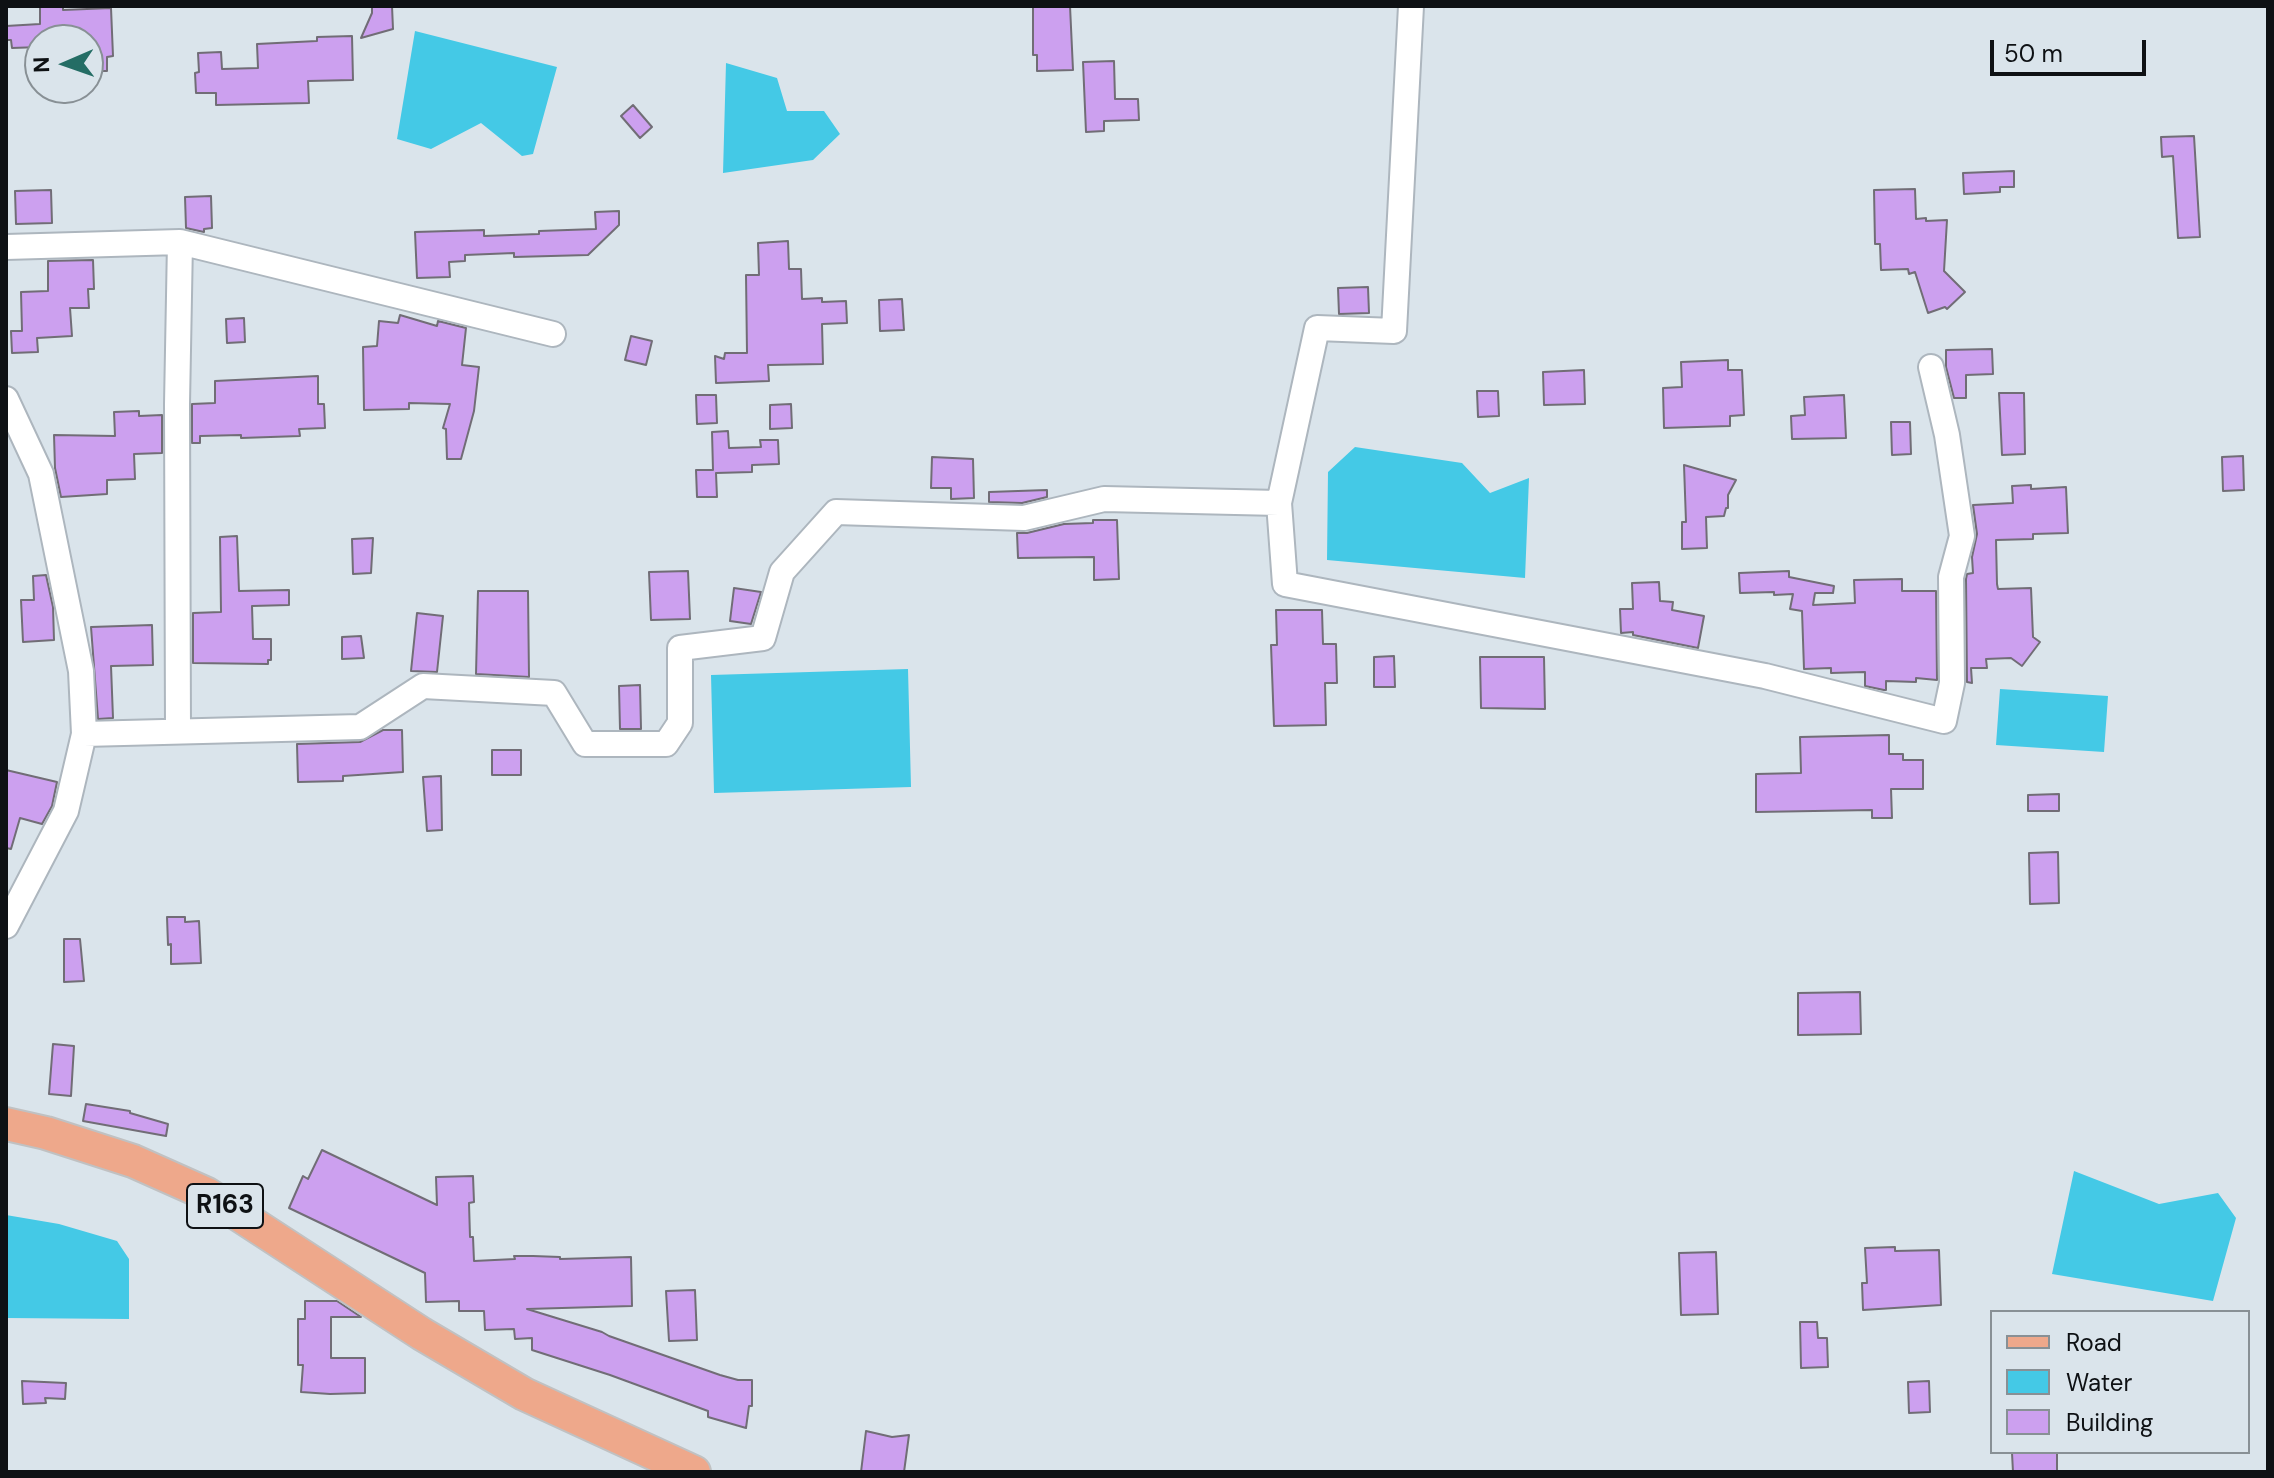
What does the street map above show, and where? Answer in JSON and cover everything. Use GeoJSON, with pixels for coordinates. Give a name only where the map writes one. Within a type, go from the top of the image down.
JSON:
{"type":"FeatureCollection","features":[{"type":"Feature","properties":{"kind":"main road","name":"R163"},"geometry":{"type":"LineString","coordinates":[[6,1124],[46,1133],[133,1161],[207,1194],[422,1334],[524,1394],[694,1472]]}},
{"type":"Feature","properties":{"kind":"street"},"geometry":{"type":"LineString","coordinates":[[1411,6],[1394,331],[1317,328],[1279,503],[1285,584],[1765,676],[1944,721],[1952,683],[1951,577],[1962,536],[1947,435],[1931,367]]}},
{"type":"Feature","properties":{"kind":"street"},"geometry":{"type":"LineString","coordinates":[[178,731],[180,242]]}},
{"type":"Feature","properties":{"kind":"street"},"geometry":{"type":"LineString","coordinates":[[6,247],[180,242],[553,334]]}},
{"type":"Feature","properties":{"kind":"street"},"geometry":{"type":"LineString","coordinates":[[6,399],[41,474],[81,671],[84,734],[66,811],[6,926]]}},
{"type":"Feature","properties":{"kind":"street"},"geometry":{"type":"LineString","coordinates":[[84,734],[360,727],[423,686],[554,693],[585,744],[666,744],[680,723],[680,648],[763,638],[782,572],[836,512],[1024,518],[1104,499],[1279,503]]}},
{"type":"Feature","properties":{"kind":"water"},"geometry":{"type":"Polygon","coordinates":[[[415,31],[557,67],[533,154],[522,156],[481,123],[431,149],[397,139],[415,31]]]}},
{"type":"Feature","properties":{"kind":"water"},"geometry":{"type":"Polygon","coordinates":[[[726,63],[777,78],[787,111],[824,111],[840,134],[813,160],[723,173],[726,63]]]}},
{"type":"Feature","properties":{"kind":"water"},"geometry":{"type":"Polygon","coordinates":[[[1355,447],[1462,463],[1490,493],[1529,478],[1525,578],[1327,560],[1328,472],[1355,447]]]}},
{"type":"Feature","properties":{"kind":"water"},"geometry":{"type":"Polygon","coordinates":[[[908,669],[911,787],[714,793],[711,675],[908,669]]]}},
{"type":"Feature","properties":{"kind":"water"},"geometry":{"type":"Polygon","coordinates":[[[2000,689],[2108,696],[2104,752],[1996,745],[2000,689]]]}},
{"type":"Feature","properties":{"kind":"water"},"geometry":{"type":"Polygon","coordinates":[[[2074,1171],[2159,1204],[2218,1193],[2236,1218],[2213,1301],[2052,1274],[2074,1171]]]}},
{"type":"Feature","properties":{"kind":"water"},"geometry":{"type":"Polygon","coordinates":[[[6,1215],[59,1224],[117,1241],[129,1259],[129,1319],[6,1318],[6,1215]]]}},
{"type":"Feature","properties":{"kind":"building"},"geometry":{"type":"Polygon","coordinates":[[[40,6],[63,6],[63,10],[111,8],[113,56],[107,57],[107,71],[104,71],[104,24],[40,24],[40,6]]]}},
{"type":"Feature","properties":{"kind":"building"},"geometry":{"type":"Polygon","coordinates":[[[372,6],[392,6],[393,29],[361,38],[372,13],[372,6]]]}},
{"type":"Feature","properties":{"kind":"building"},"geometry":{"type":"Polygon","coordinates":[[[1033,6],[1070,6],[1073,70],[1037,71],[1037,55],[1033,55],[1033,6]]]}},
{"type":"Feature","properties":{"kind":"building"},"geometry":{"type":"Polygon","coordinates":[[[24,25],[24,48],[12,48],[11,40],[6,40],[6,26],[24,25]]]}},
{"type":"Feature","properties":{"kind":"building"},"geometry":{"type":"Polygon","coordinates":[[[352,36],[353,80],[308,81],[309,103],[216,105],[216,93],[196,93],[198,53],[221,52],[222,69],[258,68],[257,44],[352,36]]]}},
{"type":"Feature","properties":{"kind":"building"},"geometry":{"type":"Polygon","coordinates":[[[1114,61],[1115,99],[1138,99],[1139,120],[1104,121],[1104,131],[1086,132],[1083,62],[1114,61]]]}},
{"type":"Feature","properties":{"kind":"building"},"geometry":{"type":"Polygon","coordinates":[[[633,105],[652,127],[640,138],[621,116],[633,105]]]}},
{"type":"Feature","properties":{"kind":"building"},"geometry":{"type":"Polygon","coordinates":[[[2194,136],[2200,237],[2178,238],[2173,156],[2162,157],[2161,137],[2194,136]]]}},
{"type":"Feature","properties":{"kind":"building"},"geometry":{"type":"Polygon","coordinates":[[[2014,171],[2014,187],[2000,187],[2000,192],[1964,194],[1963,173],[2014,171]]]}},
{"type":"Feature","properties":{"kind":"building"},"geometry":{"type":"Polygon","coordinates":[[[1915,189],[1916,219],[1947,220],[1944,271],[1965,292],[1947,309],[1928,313],[1915,272],[1909,274],[1908,269],[1881,270],[1880,244],[1875,244],[1874,190],[1915,189]]]}},
{"type":"Feature","properties":{"kind":"building"},"geometry":{"type":"Polygon","coordinates":[[[51,190],[52,223],[16,224],[15,191],[51,190]]]}},
{"type":"Feature","properties":{"kind":"building"},"geometry":{"type":"Polygon","coordinates":[[[211,196],[212,228],[204,229],[204,232],[186,228],[185,197],[211,196]]]}},
{"type":"Feature","properties":{"kind":"building"},"geometry":{"type":"Polygon","coordinates":[[[619,211],[619,225],[588,255],[465,255],[465,261],[449,262],[450,277],[417,278],[415,232],[484,230],[484,236],[596,229],[595,212],[619,211]]]}},
{"type":"Feature","properties":{"kind":"building"},"geometry":{"type":"Polygon","coordinates":[[[788,241],[789,269],[801,269],[802,299],[846,301],[847,323],[822,324],[823,364],[768,365],[769,381],[716,383],[715,356],[724,359],[725,353],[747,353],[746,275],[759,275],[758,243],[788,241]]]}},
{"type":"Feature","properties":{"kind":"building"},"geometry":{"type":"Polygon","coordinates":[[[93,260],[94,289],[88,289],[89,308],[70,308],[72,336],[37,338],[38,352],[12,353],[11,331],[22,331],[21,292],[48,291],[48,261],[93,260]]]}},
{"type":"Feature","properties":{"kind":"building"},"geometry":{"type":"Polygon","coordinates":[[[1368,287],[1369,313],[1339,314],[1338,288],[1368,287]]]}},
{"type":"Feature","properties":{"kind":"building"},"geometry":{"type":"Polygon","coordinates":[[[902,299],[904,330],[880,331],[879,300],[902,299]]]}},
{"type":"Feature","properties":{"kind":"building"},"geometry":{"type":"Polygon","coordinates":[[[400,315],[437,326],[438,321],[466,328],[462,365],[479,367],[474,411],[461,459],[447,459],[446,429],[443,428],[450,404],[409,403],[409,409],[364,410],[363,347],[377,346],[379,321],[398,323],[400,315]]]}},
{"type":"Feature","properties":{"kind":"building"},"geometry":{"type":"Polygon","coordinates":[[[244,318],[245,342],[227,343],[226,319],[244,318]]]}},
{"type":"Feature","properties":{"kind":"building"},"geometry":{"type":"Polygon","coordinates":[[[631,336],[652,341],[646,365],[625,360],[631,336]]]}},
{"type":"Feature","properties":{"kind":"building"},"geometry":{"type":"Polygon","coordinates":[[[1992,349],[1993,374],[1966,375],[1966,398],[1954,398],[1946,367],[1946,350],[1992,349]]]}},
{"type":"Feature","properties":{"kind":"building"},"geometry":{"type":"Polygon","coordinates":[[[1728,360],[1728,370],[1742,370],[1744,415],[1730,416],[1730,426],[1664,428],[1663,388],[1682,387],[1681,362],[1728,360]]]}},
{"type":"Feature","properties":{"kind":"building"},"geometry":{"type":"Polygon","coordinates":[[[1584,370],[1585,404],[1544,405],[1543,372],[1584,370]]]}},
{"type":"Feature","properties":{"kind":"building"},"geometry":{"type":"Polygon","coordinates":[[[318,376],[318,404],[324,404],[325,428],[299,429],[300,436],[200,436],[200,443],[192,443],[192,404],[215,403],[215,381],[318,376]]]}},
{"type":"Feature","properties":{"kind":"building"},"geometry":{"type":"Polygon","coordinates":[[[1477,391],[1498,391],[1499,416],[1478,417],[1477,391]]]}},
{"type":"Feature","properties":{"kind":"building"},"geometry":{"type":"Polygon","coordinates":[[[1999,393],[2024,393],[2025,454],[2002,455],[1999,393]]]}},
{"type":"Feature","properties":{"kind":"building"},"geometry":{"type":"Polygon","coordinates":[[[696,395],[716,395],[717,423],[697,424],[696,395]]]}},
{"type":"Feature","properties":{"kind":"building"},"geometry":{"type":"Polygon","coordinates":[[[1844,395],[1846,438],[1792,439],[1791,416],[1805,415],[1804,397],[1844,395]]]}},
{"type":"Feature","properties":{"kind":"building"},"geometry":{"type":"Polygon","coordinates":[[[791,404],[792,428],[770,429],[770,405],[791,404]]]}},
{"type":"Feature","properties":{"kind":"building"},"geometry":{"type":"Polygon","coordinates":[[[139,411],[139,416],[162,415],[162,453],[134,454],[135,479],[107,480],[107,494],[61,497],[55,468],[54,435],[115,436],[114,412],[139,411]]]}},
{"type":"Feature","properties":{"kind":"building"},"geometry":{"type":"Polygon","coordinates":[[[1891,422],[1910,422],[1911,454],[1892,455],[1891,422]]]}},
{"type":"Feature","properties":{"kind":"building"},"geometry":{"type":"Polygon","coordinates":[[[728,431],[729,448],[761,447],[760,440],[778,440],[779,464],[752,465],[752,472],[716,473],[717,497],[697,497],[696,470],[713,470],[712,432],[728,431]]]}},
{"type":"Feature","properties":{"kind":"building"},"geometry":{"type":"Polygon","coordinates":[[[2243,456],[2244,490],[2223,491],[2222,457],[2243,456]]]}},
{"type":"Feature","properties":{"kind":"building"},"geometry":{"type":"Polygon","coordinates":[[[932,457],[973,459],[974,498],[951,499],[951,488],[931,488],[932,457]]]}},
{"type":"Feature","properties":{"kind":"building"},"geometry":{"type":"Polygon","coordinates":[[[1684,465],[1736,480],[1728,495],[1728,508],[1724,516],[1706,517],[1707,548],[1682,549],[1682,522],[1686,522],[1684,465]]]}},
{"type":"Feature","properties":{"kind":"building"},"geometry":{"type":"Polygon","coordinates":[[[2031,485],[2031,489],[2066,487],[2068,533],[2033,534],[2033,539],[1996,540],[1997,584],[1998,589],[2031,588],[2033,637],[2040,642],[2022,666],[2011,658],[1986,659],[1987,668],[1971,668],[1972,683],[1967,682],[1966,579],[1967,574],[1973,573],[1972,557],[1977,534],[1973,505],[2013,503],[2012,486],[2031,485]]]}},
{"type":"Feature","properties":{"kind":"building"},"geometry":{"type":"Polygon","coordinates":[[[1047,490],[1047,497],[1022,503],[989,502],[989,492],[1047,490]]]}},
{"type":"Feature","properties":{"kind":"building"},"geometry":{"type":"Polygon","coordinates":[[[1093,520],[1117,520],[1119,579],[1094,580],[1094,557],[1018,558],[1017,533],[1064,524],[1093,523],[1093,520]]]}},
{"type":"Feature","properties":{"kind":"building"},"geometry":{"type":"Polygon","coordinates":[[[237,536],[239,591],[289,590],[289,605],[252,606],[253,639],[271,639],[271,660],[268,664],[193,663],[193,613],[221,612],[220,537],[237,536]]]}},
{"type":"Feature","properties":{"kind":"building"},"geometry":{"type":"Polygon","coordinates":[[[373,538],[371,573],[353,574],[352,539],[373,538]]]}},
{"type":"Feature","properties":{"kind":"building"},"geometry":{"type":"Polygon","coordinates":[[[688,571],[690,619],[651,620],[649,572],[688,571]]]}},
{"type":"Feature","properties":{"kind":"building"},"geometry":{"type":"Polygon","coordinates":[[[1789,571],[1789,577],[1834,586],[1833,593],[1815,593],[1813,605],[1855,603],[1854,580],[1902,579],[1902,591],[1936,591],[1937,680],[1916,678],[1916,682],[1886,681],[1884,690],[1865,686],[1865,672],[1831,673],[1831,668],[1804,669],[1802,611],[1790,609],[1793,594],[1740,593],[1739,573],[1789,571]]]}},
{"type":"Feature","properties":{"kind":"building"},"geometry":{"type":"Polygon","coordinates":[[[46,575],[53,607],[54,640],[23,642],[21,600],[34,600],[33,576],[46,575]]]}},
{"type":"Feature","properties":{"kind":"building"},"geometry":{"type":"Polygon","coordinates":[[[1659,582],[1660,601],[1673,602],[1672,610],[1704,616],[1698,648],[1633,635],[1633,632],[1621,633],[1620,609],[1633,609],[1632,583],[1659,582]]]}},
{"type":"Feature","properties":{"kind":"building"},"geometry":{"type":"Polygon","coordinates":[[[734,588],[761,592],[751,624],[730,621],[734,588]]]}},
{"type":"Feature","properties":{"kind":"building"},"geometry":{"type":"Polygon","coordinates":[[[478,591],[528,591],[529,677],[476,674],[478,591]]]}},
{"type":"Feature","properties":{"kind":"building"},"geometry":{"type":"Polygon","coordinates":[[[1276,610],[1322,610],[1323,644],[1336,644],[1337,683],[1325,683],[1326,725],[1274,726],[1271,645],[1277,645],[1276,610]]]}},
{"type":"Feature","properties":{"kind":"building"},"geometry":{"type":"Polygon","coordinates":[[[417,613],[443,616],[437,672],[411,671],[417,613]]]}},
{"type":"Feature","properties":{"kind":"building"},"geometry":{"type":"Polygon","coordinates":[[[152,625],[153,665],[111,666],[113,718],[98,719],[91,627],[152,625]]]}},
{"type":"Feature","properties":{"kind":"building"},"geometry":{"type":"Polygon","coordinates":[[[361,636],[364,658],[342,659],[342,637],[361,636]]]}},
{"type":"Feature","properties":{"kind":"building"},"geometry":{"type":"Polygon","coordinates":[[[1394,656],[1395,687],[1374,687],[1374,657],[1394,656]]]}},
{"type":"Feature","properties":{"kind":"building"},"geometry":{"type":"Polygon","coordinates":[[[1480,657],[1544,657],[1545,709],[1481,708],[1480,657]]]}},
{"type":"Feature","properties":{"kind":"building"},"geometry":{"type":"Polygon","coordinates":[[[640,685],[641,729],[620,729],[619,686],[640,685]]]}},
{"type":"Feature","properties":{"kind":"building"},"geometry":{"type":"Polygon","coordinates":[[[383,730],[402,730],[403,772],[343,776],[343,781],[298,782],[297,744],[360,742],[383,730]]]}},
{"type":"Feature","properties":{"kind":"building"},"geometry":{"type":"Polygon","coordinates":[[[1889,735],[1889,754],[1903,754],[1903,760],[1923,760],[1923,789],[1891,789],[1892,818],[1872,818],[1872,810],[1756,812],[1756,774],[1801,773],[1800,737],[1889,735]]]}},
{"type":"Feature","properties":{"kind":"building"},"geometry":{"type":"Polygon","coordinates":[[[492,750],[521,750],[521,775],[492,775],[492,750]]]}},
{"type":"Feature","properties":{"kind":"building"},"geometry":{"type":"Polygon","coordinates":[[[6,770],[57,782],[52,806],[42,824],[20,818],[11,849],[6,848],[6,770]]]}},
{"type":"Feature","properties":{"kind":"building"},"geometry":{"type":"Polygon","coordinates":[[[441,776],[442,830],[427,831],[423,777],[441,776]]]}},
{"type":"Feature","properties":{"kind":"building"},"geometry":{"type":"Polygon","coordinates":[[[2059,794],[2059,811],[2028,811],[2028,795],[2059,794]]]}},
{"type":"Feature","properties":{"kind":"building"},"geometry":{"type":"Polygon","coordinates":[[[2058,852],[2059,903],[2030,904],[2029,853],[2058,852]]]}},
{"type":"Feature","properties":{"kind":"building"},"geometry":{"type":"Polygon","coordinates":[[[167,917],[185,917],[185,922],[199,921],[201,963],[171,964],[167,917]]]}},
{"type":"Feature","properties":{"kind":"building"},"geometry":{"type":"Polygon","coordinates":[[[64,939],[80,939],[84,981],[64,982],[64,939]]]}},
{"type":"Feature","properties":{"kind":"building"},"geometry":{"type":"Polygon","coordinates":[[[1860,992],[1861,1034],[1798,1035],[1798,993],[1860,992]]]}},
{"type":"Feature","properties":{"kind":"building"},"geometry":{"type":"Polygon","coordinates":[[[53,1044],[74,1046],[71,1096],[49,1094],[53,1044]]]}},
{"type":"Feature","properties":{"kind":"building"},"geometry":{"type":"Polygon","coordinates":[[[86,1104],[130,1111],[168,1124],[166,1136],[83,1121],[86,1104]]]}},
{"type":"Feature","properties":{"kind":"building"},"geometry":{"type":"Polygon","coordinates":[[[322,1150],[437,1205],[436,1177],[473,1176],[474,1202],[469,1203],[474,1261],[515,1259],[514,1256],[560,1259],[631,1257],[632,1306],[527,1309],[602,1332],[720,1375],[752,1380],[752,1406],[749,1406],[746,1428],[708,1417],[708,1411],[610,1375],[532,1350],[532,1338],[515,1339],[514,1329],[485,1330],[484,1311],[459,1311],[459,1301],[426,1302],[425,1273],[289,1208],[303,1176],[308,1179],[322,1150]]]}},
{"type":"Feature","properties":{"kind":"building"},"geometry":{"type":"Polygon","coordinates":[[[1895,1247],[1895,1251],[1939,1250],[1941,1305],[1863,1310],[1862,1283],[1867,1283],[1865,1248],[1895,1247]]]}},
{"type":"Feature","properties":{"kind":"building"},"geometry":{"type":"Polygon","coordinates":[[[1716,1252],[1718,1314],[1681,1315],[1679,1253],[1716,1252]]]}},
{"type":"Feature","properties":{"kind":"building"},"geometry":{"type":"Polygon","coordinates":[[[695,1290],[697,1340],[669,1341],[666,1291],[695,1290]]]}},
{"type":"Feature","properties":{"kind":"building"},"geometry":{"type":"Polygon","coordinates":[[[305,1301],[337,1301],[361,1317],[331,1317],[331,1358],[365,1358],[365,1393],[301,1392],[303,1365],[298,1365],[298,1319],[305,1319],[305,1301]]]}},
{"type":"Feature","properties":{"kind":"building"},"geometry":{"type":"Polygon","coordinates":[[[1800,1322],[1817,1322],[1818,1338],[1827,1338],[1828,1367],[1801,1368],[1800,1322]]]}},
{"type":"Feature","properties":{"kind":"building"},"geometry":{"type":"Polygon","coordinates":[[[22,1381],[66,1383],[65,1399],[45,1398],[46,1403],[23,1404],[22,1381]]]}},
{"type":"Feature","properties":{"kind":"building"},"geometry":{"type":"Polygon","coordinates":[[[1929,1381],[1930,1412],[1909,1413],[1908,1382],[1929,1381]]]}},
{"type":"Feature","properties":{"kind":"building"},"geometry":{"type":"Polygon","coordinates":[[[866,1431],[892,1437],[909,1435],[904,1472],[861,1472],[866,1431]]]}},
{"type":"Feature","properties":{"kind":"building"},"geometry":{"type":"Polygon","coordinates":[[[2012,1454],[2057,1454],[2057,1472],[2013,1472],[2012,1454]]]}}]}
